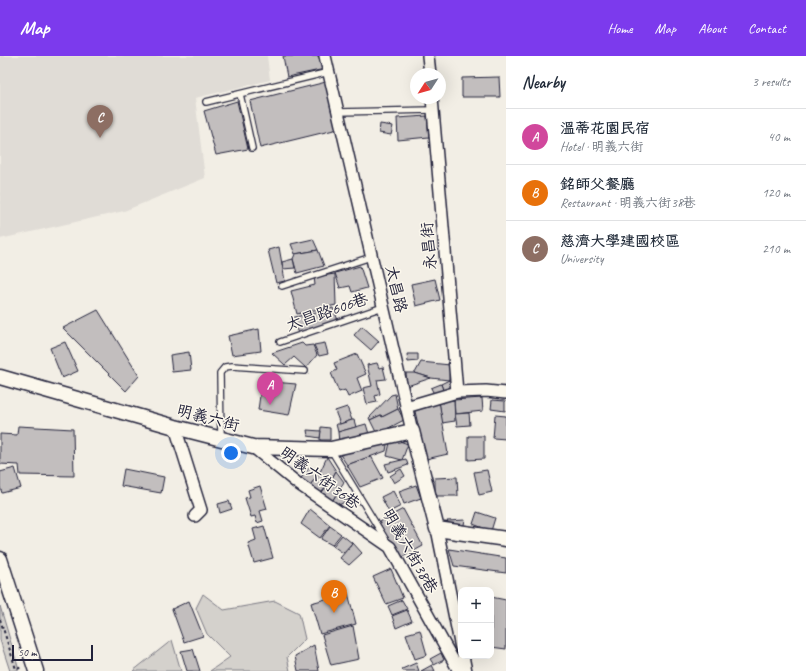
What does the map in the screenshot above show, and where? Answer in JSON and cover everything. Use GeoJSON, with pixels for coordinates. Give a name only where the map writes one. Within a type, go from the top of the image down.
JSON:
{"type":"FeatureCollection","features":[{"type":"Feature","properties":{"kind":"street","name":"太昌路"},"geometry":{"type":"LineString","coordinates":[[325,56],[406,407],[437,529]]}},
{"type":"Feature","properties":{"kind":"street"},"geometry":{"type":"LineString","coordinates":[[428,56],[429,68]]}},
{"type":"Feature","properties":{"kind":"street","name":"永昌街"},"geometry":{"type":"LineString","coordinates":[[432,104],[457,392]]}},
{"type":"Feature","properties":{"kind":"street","name":"明義六街"},"geometry":{"type":"LineString","coordinates":[[0,377],[175,427],[253,447],[330,449],[412,431]]}},
{"type":"Feature","properties":{"kind":"street"},"geometry":{"type":"LineString","coordinates":[[406,407],[457,392],[486,391],[506,393]]}},
{"type":"Feature","properties":{"kind":"street"},"geometry":{"type":"LineString","coordinates":[[175,427],[201,510],[195,516]]}},
{"type":"Feature","properties":{"kind":"street","name":"明義六街36巷"},"geometry":{"type":"LineString","coordinates":[[253,447],[297,483],[390,547]]}},
{"type":"Feature","properties":{"kind":"street"},"geometry":{"type":"LineString","coordinates":[[458,633],[437,529],[506,539]]}},
{"type":"Feature","properties":{"kind":"street","name":"明義六街38巷"},"geometry":{"type":"LineString","coordinates":[[390,547],[459,671]]}},
{"type":"Feature","properties":{"kind":"street"},"geometry":{"type":"LineString","coordinates":[[0,559],[35,668]]}},
{"type":"Feature","properties":{"kind":"street"},"geometry":{"type":"LineString","coordinates":[[464,659],[466,671]]}},
{"type":"Feature","properties":{"kind":"lane"},"geometry":{"type":"LineString","coordinates":[[206,102],[329,72]]}},
{"type":"Feature","properties":{"kind":"lane"},"geometry":{"type":"LineString","coordinates":[[240,94],[252,148]]}},
{"type":"Feature","properties":{"kind":"lane"},"geometry":{"type":"LineString","coordinates":[[338,112],[433,110]]}},
{"type":"Feature","properties":{"kind":"lane"},"geometry":{"type":"LineString","coordinates":[[282,286],[371,257]]}},
{"type":"Feature","properties":{"kind":"lane","name":"太昌路606巷"},"geometry":{"type":"LineString","coordinates":[[280,342],[383,307]]}},
{"type":"Feature","properties":{"kind":"lane"},"geometry":{"type":"LineString","coordinates":[[222,439],[220,372],[224,367],[232,366],[305,371]]}},
{"type":"Feature","properties":{"kind":"lane","name":"明義六街38巷"},"geometry":{"type":"LineString","coordinates":[[330,449],[390,547]]}},
{"type":"Feature","properties":{"kind":"path"},"geometry":{"type":"LineString","coordinates":[[0,619],[16,669],[35,668]]}},
{"type":"Feature","properties":{"kind":"shaded area"},"geometry":{"type":"Polygon","coordinates":[[[0,56],[267,56],[270,80],[195,98],[205,178],[124,211],[0,239],[0,56]]]}},
{"type":"Feature","properties":{"kind":"shaded area"},"geometry":{"type":"Polygon","coordinates":[[[203,594],[224,610],[275,601],[299,613],[305,639],[287,657],[290,671],[210,671],[230,657],[207,634],[196,608],[203,594]]]}},
{"type":"Feature","properties":{"kind":"shaded area"},"geometry":{"type":"Polygon","coordinates":[[[0,606],[19,670],[10,671],[0,640],[0,606]]]}},
{"type":"Feature","properties":{"kind":"shaded area"},"geometry":{"type":"Polygon","coordinates":[[[172,640],[181,671],[133,671],[172,640]]]}},
{"type":"Feature","properties":{"kind":"building"},"geometry":{"type":"Polygon","coordinates":[[[283,56],[322,56],[325,69],[287,77],[283,56]]]}},
{"type":"Feature","properties":{"kind":"building"},"geometry":{"type":"Polygon","coordinates":[[[499,77],[500,97],[462,97],[462,78],[499,77]]]}},
{"type":"Feature","properties":{"kind":"building"},"geometry":{"type":"Polygon","coordinates":[[[326,82],[338,129],[260,148],[250,101],[326,82]]]}},
{"type":"Feature","properties":{"kind":"building"},"geometry":{"type":"Polygon","coordinates":[[[237,101],[248,149],[216,155],[204,111],[237,101]]]}},
{"type":"Feature","properties":{"kind":"building"},"geometry":{"type":"Polygon","coordinates":[[[427,116],[429,137],[398,140],[397,118],[427,116]]]}},
{"type":"Feature","properties":{"kind":"building"},"geometry":{"type":"Polygon","coordinates":[[[380,124],[393,126],[391,135],[379,133],[380,124]]]}},
{"type":"Feature","properties":{"kind":"building"},"geometry":{"type":"Polygon","coordinates":[[[313,239],[318,250],[295,254],[291,244],[313,239]]]}},
{"type":"Feature","properties":{"kind":"building"},"geometry":{"type":"Polygon","coordinates":[[[279,247],[285,281],[276,283],[268,250],[279,247]]]}},
{"type":"Feature","properties":{"kind":"building"},"geometry":{"type":"Polygon","coordinates":[[[318,250],[324,266],[297,273],[293,259],[295,254],[318,250]]]}},
{"type":"Feature","properties":{"kind":"building"},"geometry":{"type":"Polygon","coordinates":[[[293,259],[295,268],[283,269],[282,262],[293,259]]]}},
{"type":"Feature","properties":{"kind":"building"},"geometry":{"type":"Polygon","coordinates":[[[360,266],[367,288],[352,292],[350,286],[340,288],[335,273],[360,266]]]}},
{"type":"Feature","properties":{"kind":"building"},"geometry":{"type":"Polygon","coordinates":[[[335,274],[336,305],[297,314],[291,291],[315,285],[314,277],[335,274]]]}},
{"type":"Feature","properties":{"kind":"building"},"geometry":{"type":"Polygon","coordinates":[[[435,279],[440,300],[416,306],[411,284],[435,279]]]}},
{"type":"Feature","properties":{"kind":"building"},"geometry":{"type":"Polygon","coordinates":[[[333,308],[338,320],[298,333],[291,318],[333,308]]]}},
{"type":"Feature","properties":{"kind":"building"},"geometry":{"type":"Polygon","coordinates":[[[98,310],[139,376],[126,391],[63,328],[98,310]]]}},
{"type":"Feature","properties":{"kind":"building"},"geometry":{"type":"Polygon","coordinates":[[[362,326],[379,341],[371,350],[354,335],[362,326]]]}},
{"type":"Feature","properties":{"kind":"building"},"geometry":{"type":"Polygon","coordinates":[[[259,329],[261,351],[232,355],[228,336],[259,329]]]}},
{"type":"Feature","properties":{"kind":"building"},"geometry":{"type":"Polygon","coordinates":[[[65,342],[78,371],[62,378],[50,348],[65,342]]]}},
{"type":"Feature","properties":{"kind":"building"},"geometry":{"type":"Polygon","coordinates":[[[302,343],[305,346],[313,345],[317,355],[306,368],[294,357],[285,365],[272,353],[302,343]]]}},
{"type":"Feature","properties":{"kind":"building"},"geometry":{"type":"Polygon","coordinates":[[[325,343],[328,354],[319,356],[314,345],[325,343]]]}},
{"type":"Feature","properties":{"kind":"building"},"geometry":{"type":"Polygon","coordinates":[[[189,352],[191,370],[172,372],[170,355],[189,352]]]}},
{"type":"Feature","properties":{"kind":"building"},"geometry":{"type":"Polygon","coordinates":[[[357,354],[366,374],[357,378],[362,391],[348,397],[345,390],[339,392],[331,373],[337,370],[334,363],[357,354]]]}},
{"type":"Feature","properties":{"kind":"building"},"geometry":{"type":"Polygon","coordinates":[[[407,354],[418,354],[418,361],[408,362],[407,354]]]}},
{"type":"Feature","properties":{"kind":"building"},"geometry":{"type":"Polygon","coordinates":[[[421,362],[450,365],[449,380],[431,378],[415,373],[421,362]]]}},
{"type":"Feature","properties":{"kind":"building"},"geometry":{"type":"Polygon","coordinates":[[[377,363],[379,368],[383,367],[386,379],[377,380],[380,394],[375,396],[377,402],[367,404],[363,388],[372,386],[367,365],[377,363]]]}},
{"type":"Feature","properties":{"kind":"building"},"geometry":{"type":"Polygon","coordinates":[[[406,373],[415,373],[431,378],[407,386],[406,373]]]}},
{"type":"Feature","properties":{"kind":"building"},"geometry":{"type":"Polygon","coordinates":[[[449,380],[453,389],[444,393],[441,384],[449,380]]]}},
{"type":"Feature","properties":{"kind":"building"},"geometry":{"type":"Polygon","coordinates":[[[262,381],[296,384],[289,415],[258,410],[262,381]]]}},
{"type":"Feature","properties":{"kind":"building"},"geometry":{"type":"Polygon","coordinates":[[[441,384],[444,393],[435,396],[431,388],[441,384]]]}},
{"type":"Feature","properties":{"kind":"building"},"geometry":{"type":"Polygon","coordinates":[[[395,394],[398,409],[382,417],[381,415],[370,420],[369,418],[391,395],[395,394]]]}},
{"type":"Feature","properties":{"kind":"building"},"geometry":{"type":"Polygon","coordinates":[[[482,398],[483,411],[455,414],[454,400],[482,398]]]}},
{"type":"Feature","properties":{"kind":"building"},"geometry":{"type":"Polygon","coordinates":[[[454,400],[455,421],[442,423],[439,401],[454,400]]]}},
{"type":"Feature","properties":{"kind":"building"},"geometry":{"type":"Polygon","coordinates":[[[492,400],[505,401],[505,411],[491,409],[492,400]]]}},
{"type":"Feature","properties":{"kind":"building"},"geometry":{"type":"Polygon","coordinates":[[[439,401],[448,454],[426,459],[414,407],[439,401]]]}},
{"type":"Feature","properties":{"kind":"building"},"geometry":{"type":"Polygon","coordinates":[[[347,407],[352,420],[340,424],[335,411],[347,407]]]}},
{"type":"Feature","properties":{"kind":"building"},"geometry":{"type":"Polygon","coordinates":[[[398,409],[404,420],[377,434],[370,420],[381,415],[382,417],[398,409]]]}},
{"type":"Feature","properties":{"kind":"building"},"geometry":{"type":"Polygon","coordinates":[[[469,413],[470,425],[457,426],[455,414],[469,413]]]}},
{"type":"Feature","properties":{"kind":"building"},"geometry":{"type":"Polygon","coordinates":[[[495,415],[506,416],[506,439],[493,438],[495,415]]]}},
{"type":"Feature","properties":{"kind":"building"},"geometry":{"type":"Polygon","coordinates":[[[354,420],[356,427],[338,432],[336,424],[354,420]]]}},
{"type":"Feature","properties":{"kind":"building"},"geometry":{"type":"Polygon","coordinates":[[[366,424],[369,434],[339,442],[338,432],[366,424]]]}},
{"type":"Feature","properties":{"kind":"building"},"geometry":{"type":"Polygon","coordinates":[[[18,426],[73,429],[74,476],[20,475],[19,465],[0,464],[0,434],[17,435],[18,426]]]}},
{"type":"Feature","properties":{"kind":"building"},"geometry":{"type":"Polygon","coordinates":[[[321,427],[330,428],[330,440],[320,440],[321,427]]]}},
{"type":"Feature","properties":{"kind":"building"},"geometry":{"type":"Polygon","coordinates":[[[307,430],[321,431],[320,438],[308,436],[307,430]]]}},
{"type":"Feature","properties":{"kind":"building"},"geometry":{"type":"Polygon","coordinates":[[[468,436],[484,436],[484,459],[468,460],[468,436]]]}},
{"type":"Feature","properties":{"kind":"building"},"geometry":{"type":"Polygon","coordinates":[[[391,438],[408,444],[402,460],[387,456],[391,438]]]}},
{"type":"Feature","properties":{"kind":"building"},"geometry":{"type":"Polygon","coordinates":[[[388,439],[386,451],[347,465],[337,450],[388,439]]]}},
{"type":"Feature","properties":{"kind":"building"},"geometry":{"type":"Polygon","coordinates":[[[371,456],[383,478],[360,487],[347,465],[371,456]]]}},
{"type":"Feature","properties":{"kind":"building"},"geometry":{"type":"Polygon","coordinates":[[[327,457],[336,471],[330,482],[320,472],[327,457]]]}},
{"type":"Feature","properties":{"kind":"building"},"geometry":{"type":"Polygon","coordinates":[[[406,459],[408,465],[388,472],[385,464],[406,459]]]}},
{"type":"Feature","properties":{"kind":"building"},"geometry":{"type":"Polygon","coordinates":[[[310,466],[320,472],[308,488],[299,481],[310,466]]]}},
{"type":"Feature","properties":{"kind":"building"},"geometry":{"type":"Polygon","coordinates":[[[15,468],[21,488],[2,493],[0,487],[0,472],[15,468]]]}},
{"type":"Feature","properties":{"kind":"building"},"geometry":{"type":"Polygon","coordinates":[[[124,469],[164,477],[161,493],[121,486],[124,469]]]}},
{"type":"Feature","properties":{"kind":"building"},"geometry":{"type":"Polygon","coordinates":[[[401,469],[405,476],[394,483],[390,476],[401,469]]]}},
{"type":"Feature","properties":{"kind":"building"},"geometry":{"type":"Polygon","coordinates":[[[487,470],[492,492],[479,495],[474,472],[487,470]]]}},
{"type":"Feature","properties":{"kind":"building"},"geometry":{"type":"Polygon","coordinates":[[[336,471],[344,482],[340,488],[330,482],[336,471]]]}},
{"type":"Feature","properties":{"kind":"building"},"geometry":{"type":"Polygon","coordinates":[[[320,472],[330,482],[319,496],[308,488],[320,472]]]}},
{"type":"Feature","properties":{"kind":"building"},"geometry":{"type":"Polygon","coordinates":[[[457,477],[458,496],[435,496],[435,478],[457,477]]]}},
{"type":"Feature","properties":{"kind":"building"},"geometry":{"type":"Polygon","coordinates":[[[330,482],[340,488],[331,503],[319,496],[330,482]]]}},
{"type":"Feature","properties":{"kind":"building"},"geometry":{"type":"Polygon","coordinates":[[[416,485],[421,498],[404,504],[399,491],[416,485]]]}},
{"type":"Feature","properties":{"kind":"building"},"geometry":{"type":"Polygon","coordinates":[[[260,486],[267,509],[260,511],[263,521],[257,523],[255,516],[251,517],[245,498],[250,497],[248,490],[260,486]]]}},
{"type":"Feature","properties":{"kind":"building"},"geometry":{"type":"Polygon","coordinates":[[[393,491],[401,506],[389,512],[381,497],[393,491]]]}},
{"type":"Feature","properties":{"kind":"building"},"geometry":{"type":"Polygon","coordinates":[[[338,492],[350,499],[337,506],[331,503],[338,492]]]}},
{"type":"Feature","properties":{"kind":"building"},"geometry":{"type":"Polygon","coordinates":[[[229,501],[232,509],[220,513],[218,504],[229,501]]]}},
{"type":"Feature","properties":{"kind":"building"},"geometry":{"type":"Polygon","coordinates":[[[310,509],[330,525],[320,538],[301,524],[310,509]]]}},
{"type":"Feature","properties":{"kind":"building"},"geometry":{"type":"Polygon","coordinates":[[[403,509],[423,546],[399,559],[379,522],[403,509]]]}},
{"type":"Feature","properties":{"kind":"building"},"geometry":{"type":"Polygon","coordinates":[[[477,512],[495,518],[491,531],[473,524],[477,512]]]}},
{"type":"Feature","properties":{"kind":"building"},"geometry":{"type":"Polygon","coordinates":[[[465,520],[463,529],[452,527],[447,521],[465,520]]]}},
{"type":"Feature","properties":{"kind":"building"},"geometry":{"type":"Polygon","coordinates":[[[264,526],[273,558],[254,563],[248,543],[256,540],[253,529],[264,526]]]}},
{"type":"Feature","properties":{"kind":"building"},"geometry":{"type":"Polygon","coordinates":[[[330,526],[341,534],[332,545],[321,539],[330,526]]]}},
{"type":"Feature","properties":{"kind":"building"},"geometry":{"type":"Polygon","coordinates":[[[342,535],[352,543],[343,553],[333,546],[342,535]]]}},
{"type":"Feature","properties":{"kind":"building"},"geometry":{"type":"Polygon","coordinates":[[[353,543],[362,553],[349,565],[340,558],[353,543]]]}},
{"type":"Feature","properties":{"kind":"building"},"geometry":{"type":"Polygon","coordinates":[[[449,549],[506,558],[506,573],[454,566],[449,549]]]}},
{"type":"Feature","properties":{"kind":"building"},"geometry":{"type":"Polygon","coordinates":[[[391,569],[403,598],[386,604],[373,577],[391,569]]]}},
{"type":"Feature","properties":{"kind":"building"},"geometry":{"type":"Polygon","coordinates":[[[348,593],[356,624],[320,634],[311,603],[348,593]]]}},
{"type":"Feature","properties":{"kind":"building"},"geometry":{"type":"Polygon","coordinates":[[[494,598],[506,600],[506,649],[494,647],[494,598]]]}},
{"type":"Feature","properties":{"kind":"building"},"geometry":{"type":"Polygon","coordinates":[[[402,600],[407,609],[392,615],[388,606],[402,600]]]}},
{"type":"Feature","properties":{"kind":"building"},"geometry":{"type":"Polygon","coordinates":[[[189,601],[203,636],[184,642],[172,609],[189,601]]]}},
{"type":"Feature","properties":{"kind":"building"},"geometry":{"type":"Polygon","coordinates":[[[407,610],[412,621],[396,628],[392,616],[407,610]]]}},
{"type":"Feature","properties":{"kind":"building"},"geometry":{"type":"Polygon","coordinates":[[[353,626],[359,659],[331,665],[322,635],[353,626]]]}},
{"type":"Feature","properties":{"kind":"building"},"geometry":{"type":"Polygon","coordinates":[[[420,630],[427,655],[415,659],[406,634],[420,630]]]}},
{"type":"Feature","properties":{"kind":"building"},"geometry":{"type":"Polygon","coordinates":[[[314,645],[319,671],[298,671],[295,656],[314,645]]]}},
{"type":"Feature","properties":{"kind":"building"},"geometry":{"type":"Polygon","coordinates":[[[193,649],[200,671],[187,671],[181,651],[193,649]]]}},
{"type":"Feature","properties":{"kind":"building"},"geometry":{"type":"Polygon","coordinates":[[[441,653],[444,660],[434,665],[430,659],[441,653]]]}},
{"type":"Feature","properties":{"kind":"building"},"geometry":{"type":"Polygon","coordinates":[[[416,663],[419,671],[403,671],[402,669],[416,663]]]}},
{"type":"Feature","properties":{"kind":"building"},"geometry":{"type":"Polygon","coordinates":[[[432,665],[435,671],[421,671],[432,665]]]}},
{"type":"Feature","properties":{"kind":"place","name":"慈濟大學建國校區"},"geometry":{"type":"Point","coordinates":[100,138]}},
{"type":"Feature","properties":{"kind":"place","name":"溫蒂花園民宿"},"geometry":{"type":"Point","coordinates":[270,405]}},
{"type":"Feature","properties":{"kind":"place","name":"銘師父餐廳"},"geometry":{"type":"Point","coordinates":[334,613]}}]}
